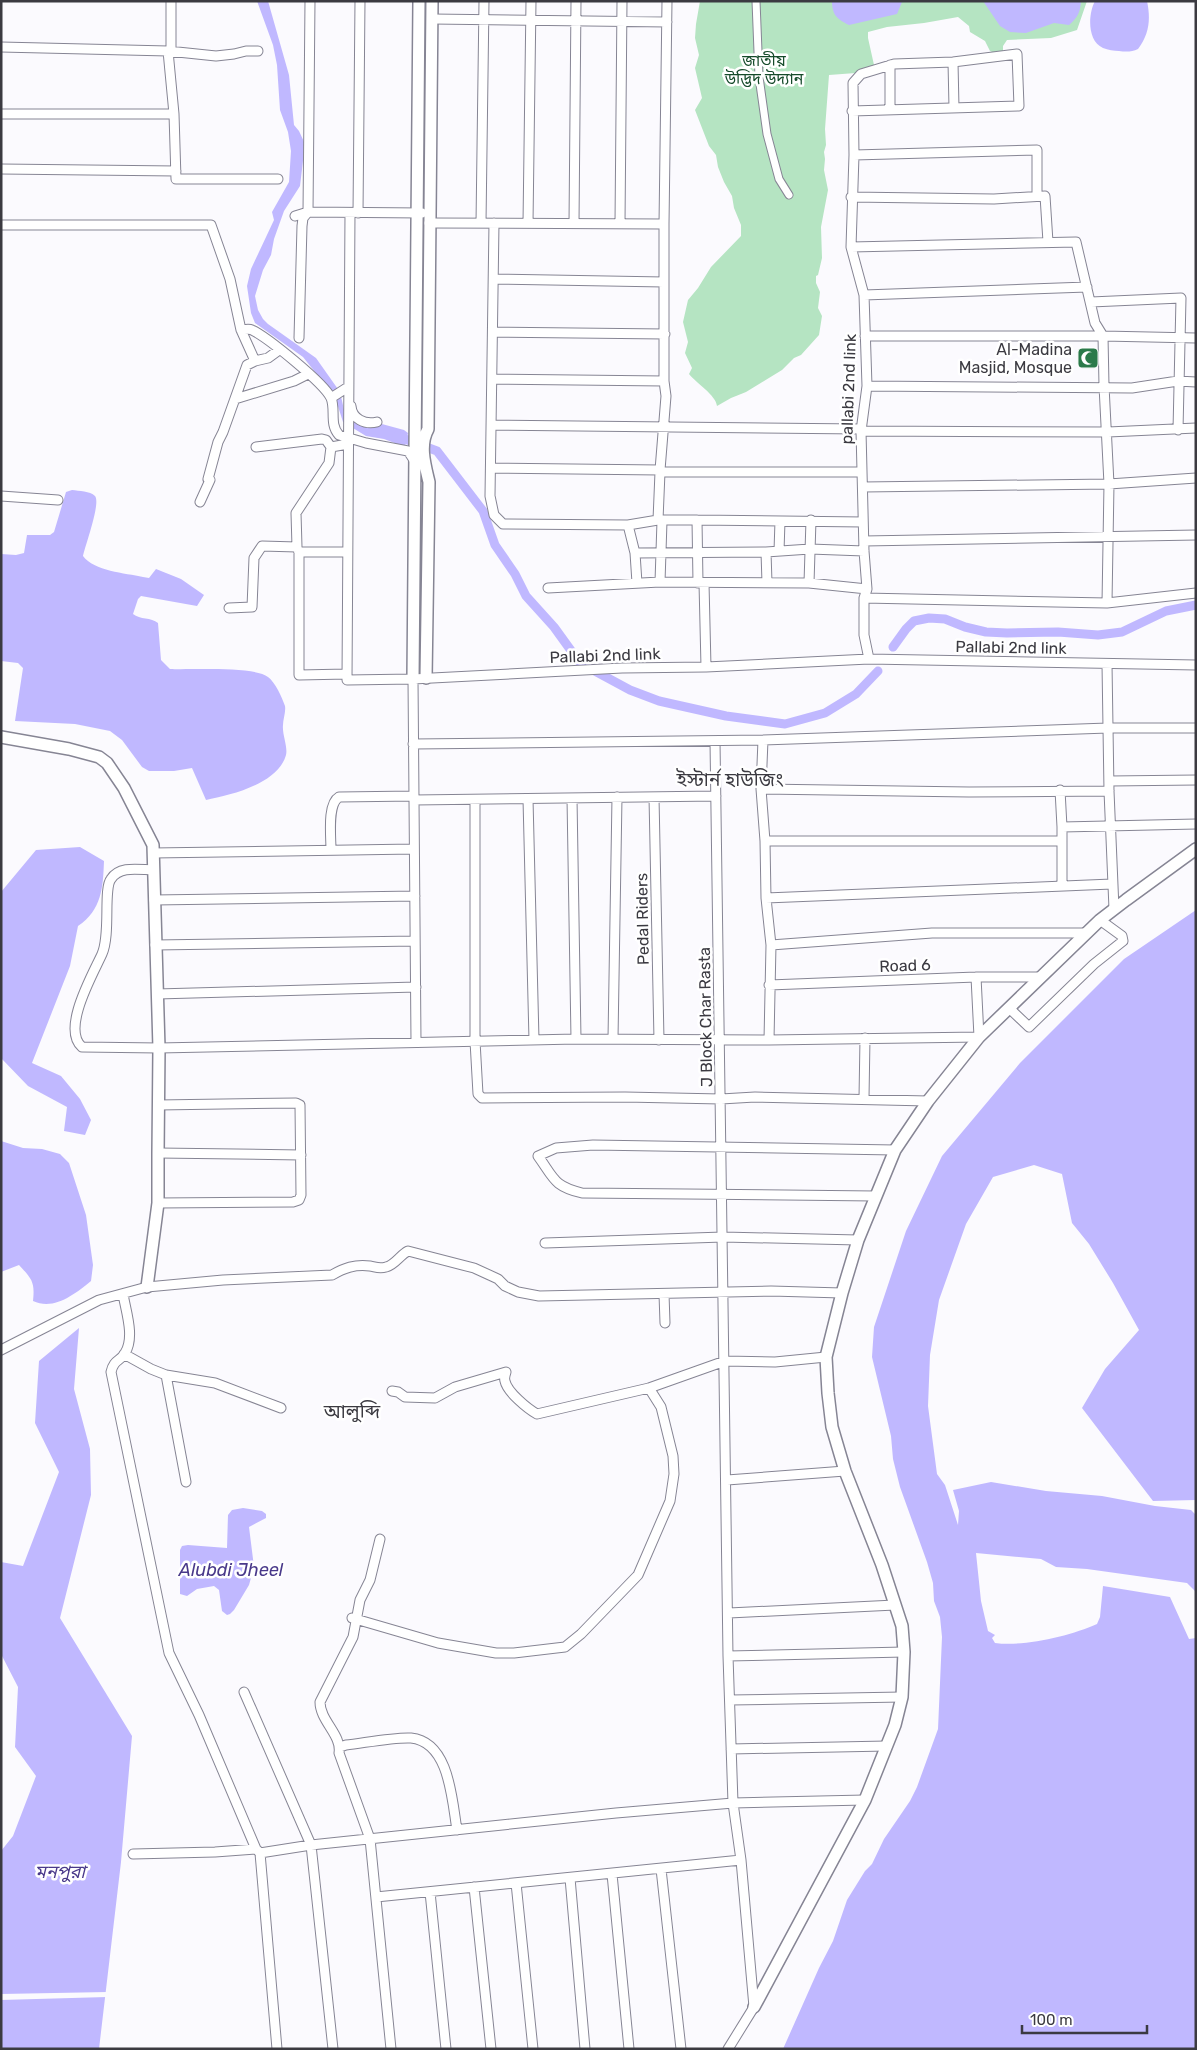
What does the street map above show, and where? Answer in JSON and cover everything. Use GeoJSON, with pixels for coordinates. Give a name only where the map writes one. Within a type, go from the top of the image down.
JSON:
{"type":"FeatureCollection","features":[{"type":"Feature","properties":{"kind":"street"},"geometry":{"type":"LineString","coordinates":[[171,1],[170,51],[176,179],[278,179]]}},
{"type":"Feature","properties":{"kind":"street"},"geometry":{"type":"LineString","coordinates":[[299,338],[302,226],[303,218],[308,212],[310,1]]}},
{"type":"Feature","properties":{"kind":"street"},"geometry":{"type":"LineString","coordinates":[[331,447],[329,463],[296,513],[299,675],[347,674],[347,392],[360,1]]}},
{"type":"Feature","properties":{"kind":"street"},"geometry":{"type":"LineString","coordinates":[[419,1],[417,213],[421,433]]}},
{"type":"Feature","properties":{"kind":"street"},"geometry":{"type":"LineString","coordinates":[[416,1042],[412,679],[418,461],[421,433],[429,218],[432,1]]}},
{"type":"Feature","properties":{"kind":"street"},"geometry":{"type":"LineString","coordinates":[[481,223],[484,1]]}},
{"type":"Feature","properties":{"kind":"street"},"geometry":{"type":"LineString","coordinates":[[528,222],[531,1]]}},
{"type":"Feature","properties":{"kind":"street"},"geometry":{"type":"LineString","coordinates":[[574,223],[576,1]]}},
{"type":"Feature","properties":{"kind":"street"},"geometry":{"type":"LineString","coordinates":[[620,223],[622,1]]}},
{"type":"Feature","properties":{"kind":"street"},"geometry":{"type":"LineString","coordinates":[[660,582],[662,552],[660,471],[666,396],[664,381],[664,224],[667,1]]}},
{"type":"Feature","properties":{"kind":"street"},"geometry":{"type":"LineString","coordinates":[[756,1],[759,77],[767,134],[779,179],[789,195]]}},
{"type":"Feature","properties":{"kind":"street"},"geometry":{"type":"LineString","coordinates":[[432,20],[667,22]]}},
{"type":"Feature","properties":{"kind":"street"},"geometry":{"type":"LineString","coordinates":[[1,47],[170,51],[216,56],[258,51]]}},
{"type":"Feature","properties":{"kind":"street","name":"pallabi 2nd link"},"geometry":{"type":"LineString","coordinates":[[869,659],[864,635],[864,598],[867,589],[861,430],[866,386],[864,295],[850,247],[854,155],[853,83],[861,74],[890,65],[953,62],[1017,54],[1019,106],[954,108]]}},
{"type":"Feature","properties":{"kind":"street"},"geometry":{"type":"LineString","coordinates":[[852,111],[954,108],[953,62]]}},
{"type":"Feature","properties":{"kind":"street"},"geometry":{"type":"LineString","coordinates":[[890,65],[890,110]]}},
{"type":"Feature","properties":{"kind":"street"},"geometry":{"type":"LineString","coordinates":[[1,114],[174,114]]}},
{"type":"Feature","properties":{"kind":"street"},"geometry":{"type":"LineString","coordinates":[[854,155],[1037,150],[1037,196]]}},
{"type":"Feature","properties":{"kind":"street"},"geometry":{"type":"LineString","coordinates":[[1,169],[176,171]]}},
{"type":"Feature","properties":{"kind":"street"},"geometry":{"type":"LineString","coordinates":[[851,197],[994,199],[1045,196],[1048,242]]}},
{"type":"Feature","properties":{"kind":"street"},"geometry":{"type":"LineString","coordinates":[[295,216],[308,212],[417,213],[429,218],[481,223],[664,224]]}},
{"type":"Feature","properties":{"kind":"street"},"geometry":{"type":"LineString","coordinates":[[494,223],[494,332],[490,496],[494,515],[503,524],[628,525],[660,521],[697,520],[863,522]]}},
{"type":"Feature","properties":{"kind":"street"},"geometry":{"type":"LineString","coordinates":[[1,225],[211,225],[230,279],[241,330],[255,361]]}},
{"type":"Feature","properties":{"kind":"street"},"geometry":{"type":"LineString","coordinates":[[850,247],[1076,242],[1095,323],[1103,336],[1110,484],[1107,603]]}},
{"type":"Feature","properties":{"kind":"street"},"geometry":{"type":"LineString","coordinates":[[494,279],[664,282]]}},
{"type":"Feature","properties":{"kind":"street"},"geometry":{"type":"LineString","coordinates":[[864,295],[1087,287]]}},
{"type":"Feature","properties":{"kind":"street"},"geometry":{"type":"LineString","coordinates":[[1091,302],[1181,298],[1178,430]]}},
{"type":"Feature","properties":{"kind":"street"},"geometry":{"type":"LineString","coordinates":[[241,330],[252,330],[293,359],[331,398],[334,427],[339,435],[348,440],[408,451],[418,461],[429,482],[426,678]]}},
{"type":"Feature","properties":{"kind":"street"},"geometry":{"type":"LineString","coordinates":[[494,332],[665,334]]}},
{"type":"Feature","properties":{"kind":"street"},"geometry":{"type":"LineString","coordinates":[[865,336],[1196,338]]}},
{"type":"Feature","properties":{"kind":"street"},"geometry":{"type":"LineString","coordinates":[[200,502],[210,480],[208,479],[218,442],[247,366],[255,361],[268,358],[279,350]]}},
{"type":"Feature","properties":{"kind":"street"},"geometry":{"type":"LineString","coordinates":[[235,399],[294,381],[308,374]]}},
{"type":"Feature","properties":{"kind":"street"},"geometry":{"type":"LineString","coordinates":[[493,379],[664,381]]}},
{"type":"Feature","properties":{"kind":"street"},"geometry":{"type":"LineString","coordinates":[[866,386],[1104,386],[1132,388],[1178,381],[1196,382]]}},
{"type":"Feature","properties":{"kind":"street"},"geometry":{"type":"LineString","coordinates":[[331,398],[347,392]]}},
{"type":"Feature","properties":{"kind":"street"},"geometry":{"type":"LineString","coordinates":[[347,392],[352,412],[357,418],[368,423],[377,422]]}},
{"type":"Feature","properties":{"kind":"street"},"geometry":{"type":"LineString","coordinates":[[492,425],[1108,432],[1196,428]]}},
{"type":"Feature","properties":{"kind":"street"},"geometry":{"type":"LineString","coordinates":[[256,448],[322,438],[331,447]]}},
{"type":"Feature","properties":{"kind":"street"},"geometry":{"type":"LineString","coordinates":[[331,447],[348,440]]}},
{"type":"Feature","properties":{"kind":"street"},"geometry":{"type":"LineString","coordinates":[[491,468],[862,472]]}},
{"type":"Feature","properties":{"kind":"street"},"geometry":{"type":"LineString","coordinates":[[863,487],[1110,484],[1196,478]]}},
{"type":"Feature","properties":{"kind":"street"},"geometry":{"type":"LineString","coordinates":[[1,496],[58,500]]}},
{"type":"Feature","properties":{"kind":"street"},"geometry":{"type":"LineString","coordinates":[[697,520],[697,552],[701,583],[706,667]]}},
{"type":"Feature","properties":{"kind":"street"},"geometry":{"type":"LineString","coordinates":[[809,583],[811,520]]}},
{"type":"Feature","properties":{"kind":"street"},"geometry":{"type":"LineString","coordinates":[[779,551],[780,521]]}},
{"type":"Feature","properties":{"kind":"street"},"geometry":{"type":"LineString","coordinates":[[628,525],[635,553],[638,583]]}},
{"type":"Feature","properties":{"kind":"street"},"geometry":{"type":"LineString","coordinates":[[635,553],[766,552],[1108,536],[1196,535]]}},
{"type":"Feature","properties":{"kind":"street"},"geometry":{"type":"LineString","coordinates":[[229,608],[252,607],[254,558],[262,546],[348,552]]}},
{"type":"Feature","properties":{"kind":"street"},"geometry":{"type":"LineString","coordinates":[[766,552],[767,583]]}},
{"type":"Feature","properties":{"kind":"street"},"geometry":{"type":"LineString","coordinates":[[548,588],[660,582],[809,583],[867,589]]}},
{"type":"Feature","properties":{"kind":"street"},"geometry":{"type":"LineString","coordinates":[[864,598],[1107,603],[1196,593]]}},
{"type":"Feature","properties":{"kind":"street","name":"Pallabi 2nd link"},"geometry":{"type":"LineString","coordinates":[[347,674],[347,680],[412,679],[622,668],[706,667],[869,659],[1196,665]]}},
{"type":"Feature","properties":{"kind":"street"},"geometry":{"type":"LineString","coordinates":[[1107,664],[1109,791],[1114,909]]}},
{"type":"Feature","properties":{"kind":"street"},"geometry":{"type":"LineString","coordinates":[[413,744],[715,741],[1108,728],[1196,728]]}},
{"type":"Feature","properties":{"kind":"street"},"geometry":{"type":"LineString","coordinates":[[1,737],[69,749],[99,757],[107,763],[124,788],[153,849],[159,1048],[158,1203],[147,1287]]}},
{"type":"Feature","properties":{"kind":"street"},"geometry":{"type":"LineString","coordinates":[[763,740],[761,789],[765,841],[766,898],[771,945],[768,1040]]}},
{"type":"Feature","properties":{"kind":"street","name":"J Block Char Rasta"},"geometry":{"type":"LineString","coordinates":[[715,741],[728,1656],[733,1803],[741,1860],[754,2007]]}},
{"type":"Feature","properties":{"kind":"street"},"geometry":{"type":"LineString","coordinates":[[1110,780],[1196,780]]}},
{"type":"Feature","properties":{"kind":"street"},"geometry":{"type":"LineString","coordinates":[[761,789],[969,792],[1109,791]]}},
{"type":"Feature","properties":{"kind":"street"},"geometry":{"type":"LineString","coordinates":[[1060,790],[1062,886]]}},
{"type":"Feature","properties":{"kind":"street"},"geometry":{"type":"LineString","coordinates":[[331,850],[332,807],[334,800],[339,797],[475,800],[716,796]]}},
{"type":"Feature","properties":{"kind":"street"},"geometry":{"type":"LineString","coordinates":[[613,1039],[617,797]]}},
{"type":"Feature","properties":{"kind":"street","name":"Pedal Riders"},"geometry":{"type":"LineString","coordinates":[[654,797],[659,1040]]}},
{"type":"Feature","properties":{"kind":"street"},"geometry":{"type":"LineString","coordinates":[[572,798],[576,1039]]}},
{"type":"Feature","properties":{"kind":"street"},"geometry":{"type":"LineString","coordinates":[[528,799],[534,1040]]}},
{"type":"Feature","properties":{"kind":"street"},"geometry":{"type":"LineString","coordinates":[[475,800],[475,1041],[478,1094],[482,1098],[625,1097],[721,1100],[755,1096],[928,1101]]}},
{"type":"Feature","properties":{"kind":"street"},"geometry":{"type":"LineString","coordinates":[[1062,827],[1196,824]]}},
{"type":"Feature","properties":{"kind":"street"},"geometry":{"type":"LineString","coordinates":[[765,841],[1062,841]]}},
{"type":"Feature","properties":{"kind":"street"},"geometry":{"type":"LineString","coordinates":[[153,849],[414,849]]}},
{"type":"Feature","properties":{"kind":"street"},"geometry":{"type":"LineString","coordinates":[[728,2049],[754,2007],[865,1800],[895,1725],[902,1697],[904,1652],[902,1626],[882,1565],[845,1471],[832,1427],[826,1357],[858,1240],[875,1196],[896,1150],[928,1101],[979,1037],[1100,920],[1196,849]]}},
{"type":"Feature","properties":{"kind":"street"},"geometry":{"type":"LineString","coordinates":[[154,870],[123,870],[116,873],[110,880],[105,946],[78,1004],[76,1034],[78,1042],[88,1048],[576,1039],[768,1040],[979,1037]]}},
{"type":"Feature","properties":{"kind":"street"},"geometry":{"type":"LineString","coordinates":[[766,898],[1112,884]]}},
{"type":"Feature","properties":{"kind":"street"},"geometry":{"type":"LineString","coordinates":[[154,900],[415,896]]}},
{"type":"Feature","properties":{"kind":"street"},"geometry":{"type":"LineString","coordinates":[[1009,1008],[1028,1027],[1094,964],[1123,941],[1122,936],[1100,920]]}},
{"type":"Feature","properties":{"kind":"street"},"geometry":{"type":"LineString","coordinates":[[771,945],[932,933],[1087,933]]}},
{"type":"Feature","properties":{"kind":"street"},"geometry":{"type":"LineString","coordinates":[[155,945],[415,941]]}},
{"type":"Feature","properties":{"kind":"street"},"geometry":{"type":"LineString","coordinates":[[976,977],[979,1037]]}},
{"type":"Feature","properties":{"kind":"street","name":"Road 6"},"geometry":{"type":"LineString","coordinates":[[769,985],[976,977],[1042,977]]}},
{"type":"Feature","properties":{"kind":"street"},"geometry":{"type":"LineString","coordinates":[[157,994],[416,988]]}},
{"type":"Feature","properties":{"kind":"street"},"geometry":{"type":"LineString","coordinates":[[864,1098],[865,1038]]}},
{"type":"Feature","properties":{"kind":"street"},"geometry":{"type":"LineString","coordinates":[[158,1105],[296,1103],[301,1108],[301,1195],[299,1200],[293,1202],[158,1203]]}},
{"type":"Feature","properties":{"kind":"street"},"geometry":{"type":"LineString","coordinates":[[875,1196],[582,1193],[555,1182],[538,1156],[556,1148],[573,1146],[722,1146],[896,1150]]}},
{"type":"Feature","properties":{"kind":"street"},"geometry":{"type":"LineString","coordinates":[[158,1153],[301,1155]]}},
{"type":"Feature","properties":{"kind":"street"},"geometry":{"type":"LineString","coordinates":[[545,1243],[723,1237],[858,1240]]}},
{"type":"Feature","properties":{"kind":"street"},"geometry":{"type":"LineString","coordinates":[[1,1350],[99,1300],[147,1287],[223,1280],[332,1275],[347,1267],[359,1266],[380,1269],[389,1266],[408,1251],[474,1268],[498,1279],[505,1286],[518,1292],[538,1296],[771,1291],[842,1293]]}},
{"type":"Feature","properties":{"kind":"street"},"geometry":{"type":"LineString","coordinates":[[123,1294],[129,1329],[129,1341],[124,1354],[113,1364],[111,1372],[169,1653],[258,1851],[277,2049]]}},
{"type":"Feature","properties":{"kind":"street"},"geometry":{"type":"LineString","coordinates":[[664,1294],[665,1322]]}},
{"type":"Feature","properties":{"kind":"street"},"geometry":{"type":"LineString","coordinates":[[124,1354],[151,1370],[166,1375],[214,1383],[282,1408]]}},
{"type":"Feature","properties":{"kind":"street"},"geometry":{"type":"LineString","coordinates":[[392,1391],[398,1392],[405,1397],[434,1398],[455,1387],[506,1372],[505,1382],[512,1394],[526,1408],[537,1414],[649,1388],[725,1361],[776,1362],[826,1357]]}},
{"type":"Feature","properties":{"kind":"street"},"geometry":{"type":"LineString","coordinates":[[166,1375],[186,1482]]}},
{"type":"Feature","properties":{"kind":"street"},"geometry":{"type":"LineString","coordinates":[[354,1619],[438,1643],[496,1653],[514,1653],[565,1647],[581,1634],[638,1575],[670,1501],[674,1474],[673,1456],[660,1407],[649,1388]]}},
{"type":"Feature","properties":{"kind":"street"},"geometry":{"type":"LineString","coordinates":[[726,1480],[845,1471]]}},
{"type":"Feature","properties":{"kind":"street"},"geometry":{"type":"LineString","coordinates":[[380,1539],[370,1580],[360,1600],[354,1619],[353,1637],[320,1702],[320,1711],[340,1747],[339,1753],[370,1839],[391,2049]]}},
{"type":"Feature","properties":{"kind":"street"},"geometry":{"type":"LineString","coordinates":[[728,1613],[895,1605]]}},
{"type":"Feature","properties":{"kind":"street"},"geometry":{"type":"LineString","coordinates":[[728,1656],[904,1652]]}},
{"type":"Feature","properties":{"kind":"street"},"geometry":{"type":"LineString","coordinates":[[244,1692],[311,1845],[334,2049]]}},
{"type":"Feature","properties":{"kind":"street"},"geometry":{"type":"LineString","coordinates":[[730,1700],[902,1697]]}},
{"type":"Feature","properties":{"kind":"street"},"geometry":{"type":"LineString","coordinates":[[340,1747],[411,1738],[426,1743],[438,1753],[450,1784],[457,1830]]}},
{"type":"Feature","properties":{"kind":"street"},"geometry":{"type":"LineString","coordinates":[[731,1749],[887,1746]]}},
{"type":"Feature","properties":{"kind":"street"},"geometry":{"type":"LineString","coordinates":[[133,1854],[258,1851],[616,1813],[733,1803],[865,1800]]}},
{"type":"Feature","properties":{"kind":"street"},"geometry":{"type":"LineString","coordinates":[[376,1897],[741,1860]]}},
{"type":"Feature","properties":{"kind":"street"},"geometry":{"type":"LineString","coordinates":[[661,1869],[681,2049]]}},
{"type":"Feature","properties":{"kind":"street"},"geometry":{"type":"LineString","coordinates":[[612,1874],[629,2049]]}},
{"type":"Feature","properties":{"kind":"street"},"geometry":{"type":"LineString","coordinates":[[570,1878],[585,2049]]}},
{"type":"Feature","properties":{"kind":"street"},"geometry":{"type":"LineString","coordinates":[[516,1883],[533,2049]]}},
{"type":"Feature","properties":{"kind":"street"},"geometry":{"type":"LineString","coordinates":[[474,1888],[491,2049]]}},
{"type":"Feature","properties":{"kind":"street"},"geometry":{"type":"LineString","coordinates":[[430,1892],[446,2049]]}},
{"type":"Feature","properties":{"kind":"green space","name":"জাতীয় উদ্ভিদ উদ্যান"},"geometry":{"type":"Polygon","coordinates":[[[700,1],[1087,1],[1077,30],[1051,38],[1007,40],[1003,46],[1003,57],[990,51],[985,41],[970,32],[969,26],[958,17],[887,27],[868,32],[874,65],[869,72],[829,75],[825,129],[826,145],[824,152],[824,170],[828,190],[821,227],[822,258],[818,275],[816,276],[816,283],[820,292],[818,308],[822,316],[819,335],[801,355],[794,358],[782,370],[746,392],[717,406],[710,393],[689,374],[692,368],[685,353],[688,342],[683,322],[688,300],[711,267],[741,236],[741,225],[734,208],[732,196],[718,167],[716,155],[709,146],[695,110],[702,98],[695,68],[699,55],[695,38],[700,1]]]}},
{"type":"Feature","properties":{"kind":"water"},"geometry":{"type":"Polygon","coordinates":[[[257,1],[268,1],[289,75],[294,125],[305,144],[300,186],[284,211],[274,239],[271,255],[263,270],[255,296],[258,310],[268,324],[316,358],[340,392],[345,414],[404,430],[408,433],[405,447],[384,439],[366,436],[343,422],[335,397],[303,357],[255,323],[251,313],[247,286],[251,269],[274,220],[272,212],[289,182],[291,151],[288,132],[280,110],[277,65],[273,45],[257,1]]]}},
{"type":"Feature","properties":{"kind":"water"},"geometry":{"type":"Polygon","coordinates":[[[832,1],[902,2],[897,14],[849,25],[836,16],[832,1]]]}},
{"type":"Feature","properties":{"kind":"water"},"geometry":{"type":"Polygon","coordinates":[[[983,1],[1081,1],[1075,20],[1069,25],[1054,23],[1026,33],[1010,32],[1000,26],[983,1]]]}},
{"type":"Feature","properties":{"kind":"water"},"geometry":{"type":"Polygon","coordinates":[[[1095,1],[1147,1],[1148,26],[1145,38],[1138,49],[1129,52],[1115,51],[1098,45],[1094,40],[1090,27],[1091,13],[1095,1]]]}},
{"type":"Feature","properties":{"kind":"water"},"geometry":{"type":"Polygon","coordinates":[[[72,490],[90,493],[95,496],[96,500],[96,507],[83,556],[88,561],[110,571],[149,578],[156,569],[181,579],[204,595],[197,606],[141,596],[138,599],[133,614],[158,623],[161,660],[170,669],[250,671],[268,677],[276,686],[285,706],[283,729],[286,755],[274,774],[264,781],[228,795],[206,800],[192,768],[174,771],[149,771],[142,767],[122,740],[110,731],[75,724],[15,721],[23,668],[18,663],[1,661],[1,554],[16,555],[24,553],[27,535],[50,535],[54,532],[66,492],[72,490]]]}},
{"type":"Feature","properties":{"kind":"water"},"geometry":{"type":"Polygon","coordinates":[[[80,847],[104,861],[102,889],[97,905],[92,913],[78,926],[70,966],[32,1063],[61,1076],[80,1099],[91,1120],[85,1135],[64,1131],[67,1107],[28,1086],[1,1058],[1,892],[36,850],[80,847]]]}},
{"type":"Feature","properties":{"kind":"water"},"geometry":{"type":"Polygon","coordinates":[[[1196,910],[1196,1500],[1153,1501],[1082,1408],[1105,1369],[1139,1330],[1089,1244],[1072,1223],[1062,1174],[1034,1165],[993,1177],[966,1224],[939,1300],[930,1355],[928,1406],[937,1474],[945,1485],[958,1525],[959,1511],[953,1490],[991,1482],[1046,1491],[1102,1496],[1155,1506],[1191,1510],[1196,1515],[1196,1592],[1187,1583],[1087,1569],[1056,1567],[1041,1559],[976,1553],[981,1601],[988,1631],[995,1635],[992,1638],[995,1643],[1007,1644],[1047,1640],[1074,1633],[1097,1624],[1100,1617],[1103,1586],[1170,1597],[1189,1639],[1196,1638],[1196,2049],[783,2049],[833,1941],[847,1900],[865,1871],[872,1864],[884,1839],[910,1801],[938,1729],[942,1637],[940,1617],[934,1601],[933,1583],[927,1562],[900,1487],[893,1459],[891,1436],[872,1357],[874,1327],[906,1231],[942,1156],[1020,1063],[1124,959],[1196,910]]]}},
{"type":"Feature","properties":{"kind":"water"},"geometry":{"type":"Polygon","coordinates":[[[1,1141],[23,1148],[42,1149],[60,1154],[69,1163],[86,1215],[93,1265],[91,1281],[64,1300],[49,1304],[33,1301],[32,1281],[19,1265],[1,1272],[1,1141]]]}},
{"type":"Feature","properties":{"kind":"water","name":"মনপুরা"},"geometry":{"type":"Polygon","coordinates":[[[79,1328],[74,1389],[90,1449],[91,1495],[60,1618],[132,1736],[121,1862],[99,2049],[1,2049],[1,1851],[13,1836],[36,1776],[15,1747],[18,1687],[1,1654],[1,1562],[23,1566],[59,1472],[35,1423],[39,1361],[79,1328]]]}},
{"type":"Feature","properties":{"kind":"water","name":"Alubdi Jheel"},"geometry":{"type":"Polygon","coordinates":[[[243,1508],[262,1511],[266,1514],[266,1518],[249,1527],[254,1567],[249,1585],[234,1610],[227,1615],[222,1611],[219,1590],[214,1586],[197,1589],[187,1596],[180,1594],[180,1550],[182,1546],[188,1545],[227,1548],[228,1515],[232,1510],[243,1508]]]}},
{"type":"Feature","properties":{"kind":"pier"},"geometry":{"type":"Polygon","coordinates":[[[108,1992],[107,1997],[1,2000],[1,1994],[108,1992]]]}},
{"type":"Feature","properties":{"kind":"waterway"},"geometry":{"type":"LineString","coordinates":[[397,436],[437,451],[483,511],[495,545],[515,574],[526,596],[554,627],[580,663],[630,690],[659,701],[726,716],[785,724],[825,713],[856,694],[878,671]]}},
{"type":"Feature","properties":{"kind":"waterway"},"geometry":{"type":"LineString","coordinates":[[893,647],[914,621],[929,618],[945,619],[965,627],[986,632],[1058,632],[1098,635],[1122,632],[1166,611],[1196,605]]}},
{"type":"Feature","properties":{"kind":"place","name":"Al-Madina Masjid, Mosque"},"geometry":{"type":"Point","coordinates":[1088,358]}},
{"type":"Feature","properties":{"kind":"district","name":"ইস্টার্ন হাউজিং"},"geometry":{"type":"Point","coordinates":[730,779]}},
{"type":"Feature","properties":{"kind":"district","name":"আলুব্দি"},"geometry":{"type":"Point","coordinates":[352,1411]}}]}
